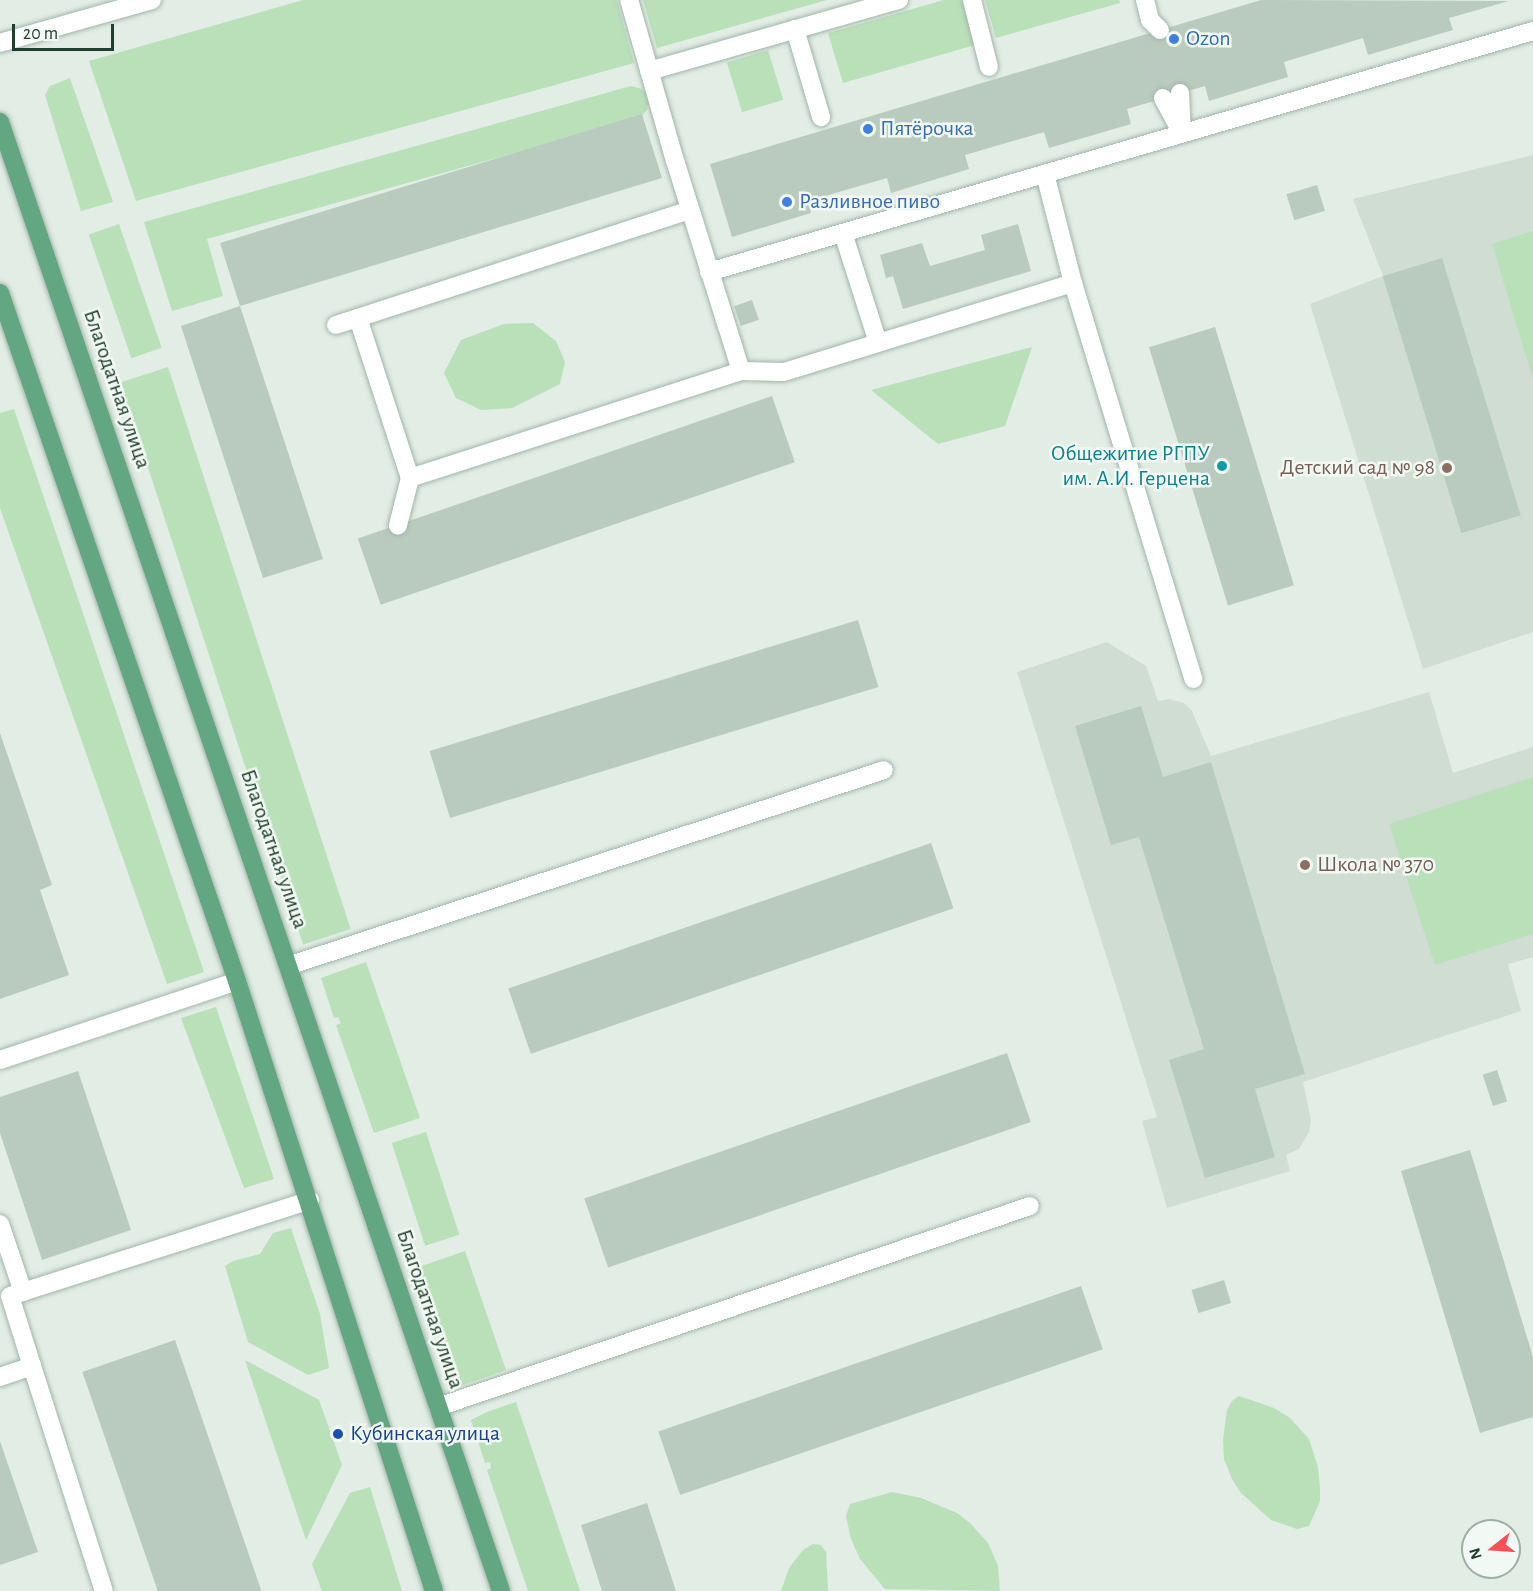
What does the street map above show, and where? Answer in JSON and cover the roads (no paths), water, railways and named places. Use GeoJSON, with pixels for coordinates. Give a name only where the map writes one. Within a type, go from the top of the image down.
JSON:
{"type":"FeatureCollection","features":[{"type":"Feature","properties":{"kind":"main road","name":"Благодатная улица"},"geometry":{"type":"LineString","coordinates":[[0,122],[501,1591]]}},
{"type":"Feature","properties":{"kind":"main road"},"geometry":{"type":"LineString","coordinates":[[0,293],[237,981],[310,1200],[435,1591]]}},
{"type":"Feature","properties":{"kind":"street"},"geometry":{"type":"LineString","coordinates":[[0,43],[152,0]]}},
{"type":"Feature","properties":{"kind":"street"},"geometry":{"type":"LineString","coordinates":[[629,0],[690,210],[741,371]]}},
{"type":"Feature","properties":{"kind":"street"},"geometry":{"type":"LineString","coordinates":[[649,71],[899,0]]}},
{"type":"Feature","properties":{"kind":"street"},"geometry":{"type":"LineString","coordinates":[[972,0],[989,67]]}},
{"type":"Feature","properties":{"kind":"street"},"geometry":{"type":"LineString","coordinates":[[1145,0],[1152,28]]}},
{"type":"Feature","properties":{"kind":"street"},"geometry":{"type":"LineString","coordinates":[[795,29],[821,117]]}},
{"type":"Feature","properties":{"kind":"street"},"geometry":{"type":"LineString","coordinates":[[709,272],[1533,31]]}},
{"type":"Feature","properties":{"kind":"street"},"geometry":{"type":"LineString","coordinates":[[1172,96],[1182,134]]}},
{"type":"Feature","properties":{"kind":"street"},"geometry":{"type":"LineString","coordinates":[[1045,174],[1073,283],[1193,680]]}},
{"type":"Feature","properties":{"kind":"street"},"geometry":{"type":"LineString","coordinates":[[336,325],[690,210]]}},
{"type":"Feature","properties":{"kind":"street"},"geometry":{"type":"LineString","coordinates":[[843,233],[878,343]]}},
{"type":"Feature","properties":{"kind":"street"},"geometry":{"type":"LineString","coordinates":[[410,478],[741,371],[784,372],[1073,283]]}},
{"type":"Feature","properties":{"kind":"street"},"geometry":{"type":"LineString","coordinates":[[358,318],[410,478],[398,525]]}},
{"type":"Feature","properties":{"kind":"street"},"geometry":{"type":"LineString","coordinates":[[288,966],[884,770]]}},
{"type":"Feature","properties":{"kind":"street"},"geometry":{"type":"LineString","coordinates":[[0,1060],[237,981]]}},
{"type":"Feature","properties":{"kind":"street"},"geometry":{"type":"LineString","coordinates":[[104,1591],[10,1296],[310,1200]]}},
{"type":"Feature","properties":{"kind":"street"},"geometry":{"type":"LineString","coordinates":[[438,1407],[1030,1206]]}},
{"type":"Feature","properties":{"kind":"street"},"geometry":{"type":"LineString","coordinates":[[0,1224],[23,1292]]}},
{"type":"Feature","properties":{"kind":"street"},"geometry":{"type":"LineString","coordinates":[[0,1377],[32,1366]]}},
{"type":"Feature","properties":{"kind":"tunnel"},"geometry":{"type":"LineString","coordinates":[[1160,30],[1180,93]]}},
{"type":"Feature","properties":{"kind":"tunnel"},"geometry":{"type":"LineString","coordinates":[[1144,35],[1163,98]]}},
{"type":"Feature","properties":{"kind":"place","name":"Ozon"},"geometry":{"type":"Point","coordinates":[1174,39]}},
{"type":"Feature","properties":{"kind":"place","name":"Пятёрочка"},"geometry":{"type":"Point","coordinates":[868,129]}},
{"type":"Feature","properties":{"kind":"place","name":"Разливное пиво"},"geometry":{"type":"Point","coordinates":[787,202]}},
{"type":"Feature","properties":{"kind":"place","name":"Общежитие РГПУ им. А.И. Герцена"},"geometry":{"type":"Point","coordinates":[1222,466]}},
{"type":"Feature","properties":{"kind":"place","name":"Детский сад № 98"},"geometry":{"type":"Point","coordinates":[1447,468]}},
{"type":"Feature","properties":{"kind":"place","name":"Школа № 370"},"geometry":{"type":"Point","coordinates":[1305,865]}},
{"type":"Feature","properties":{"kind":"place","name":"Кубинская улица"},"geometry":{"type":"Point","coordinates":[338,1434]}}]}
